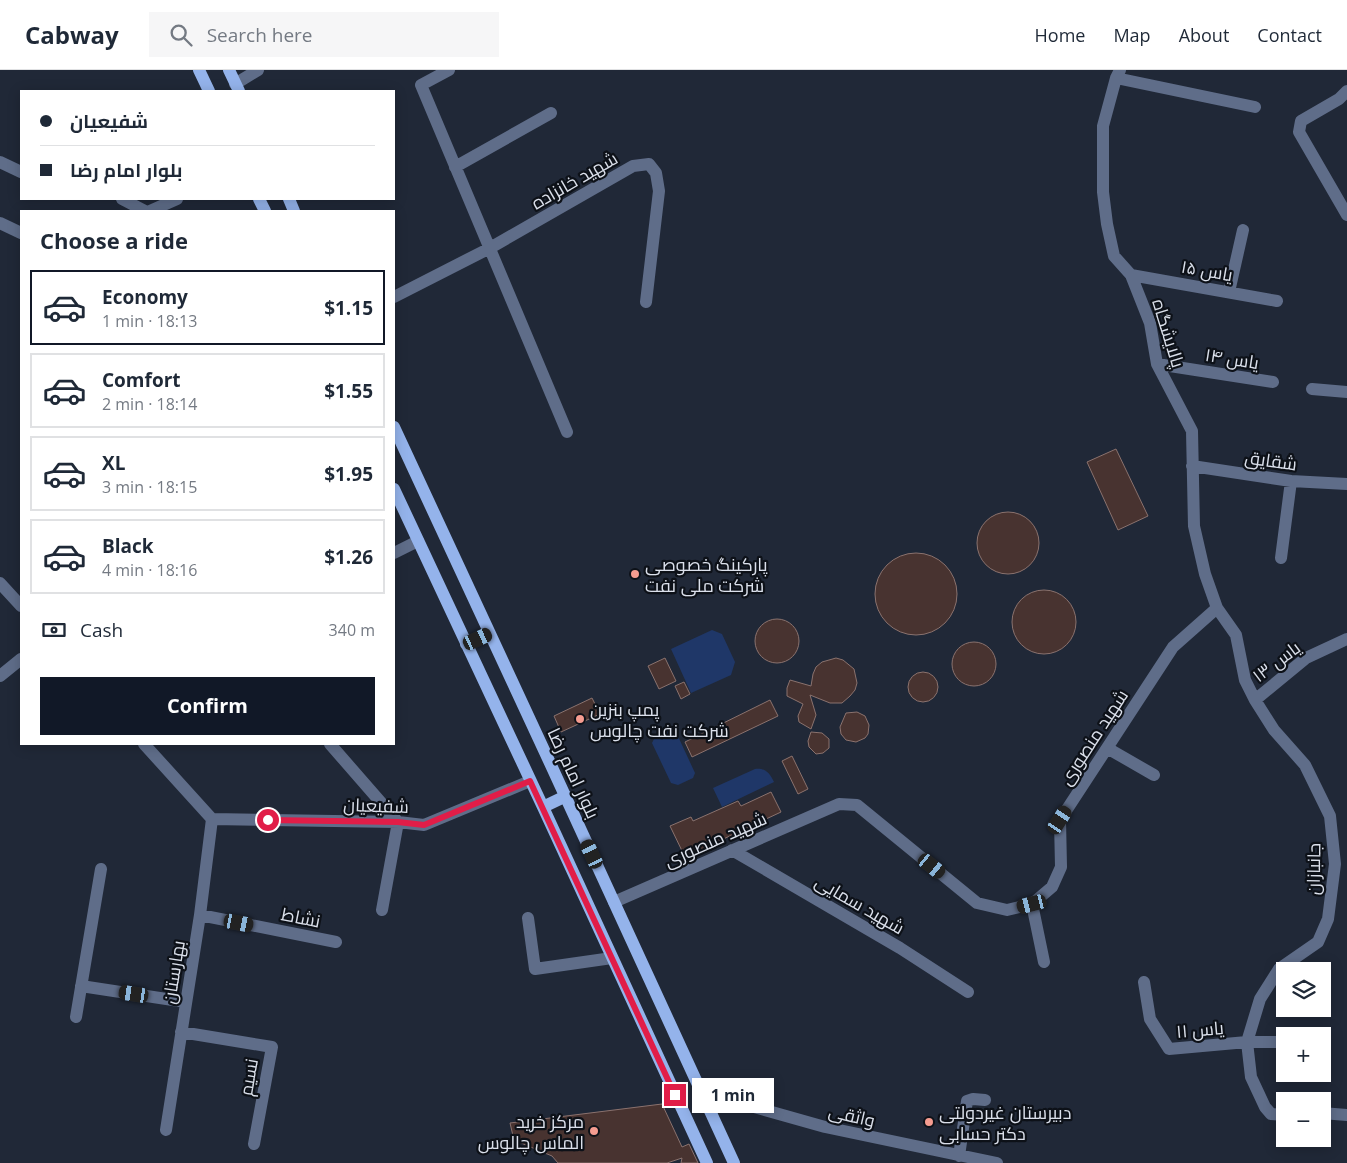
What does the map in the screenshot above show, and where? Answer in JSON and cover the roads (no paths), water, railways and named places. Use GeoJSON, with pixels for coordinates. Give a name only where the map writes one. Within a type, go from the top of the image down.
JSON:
{"type":"FeatureCollection","features":[{"type":"Feature","properties":{"kind":"main road"},"geometry":{"type":"LineString","coordinates":[[199,70],[209,90]]}},
{"type":"Feature","properties":{"kind":"main road"},"geometry":{"type":"LineString","coordinates":[[229,70],[237,87]]}},
{"type":"Feature","properties":{"kind":"main road","name":"بلوار امام رضا"},"geometry":{"type":"LineString","coordinates":[[395,429],[734,1163]]}},
{"type":"Feature","properties":{"kind":"main road"},"geometry":{"type":"LineString","coordinates":[[395,491],[707,1163]]}},
{"type":"Feature","properties":{"kind":"main road"},"geometry":{"type":"LineString","coordinates":[[466,644],[489,633]]}},
{"type":"Feature","properties":{"kind":"main road"},"geometry":{"type":"LineString","coordinates":[[543,807],[566,796]]}},
{"type":"Feature","properties":{"kind":"street"},"geometry":{"type":"LineString","coordinates":[[237,87],[258,70]]}},
{"type":"Feature","properties":{"kind":"street"},"geometry":{"type":"LineString","coordinates":[[449,70],[421,85],[567,432]]}},
{"type":"Feature","properties":{"kind":"street"},"geometry":{"type":"LineString","coordinates":[[1118,74],[1255,107]]}},
{"type":"Feature","properties":{"kind":"street","name":"پالایشگاه"},"geometry":{"type":"LineString","coordinates":[[1118,74],[1104,126],[1104,192],[1107,224],[1114,256],[1131,275],[1150,323],[1157,364],[1192,431],[1194,526],[1205,574],[1217,608]]}},
{"type":"Feature","properties":{"kind":"street"},"geometry":{"type":"LineString","coordinates":[[1347,91],[1339,100],[1301,121],[1299,132],[1347,215]]}},
{"type":"Feature","properties":{"kind":"street"},"geometry":{"type":"LineString","coordinates":[[455,167],[551,113]]}},
{"type":"Feature","properties":{"kind":"street"},"geometry":{"type":"LineString","coordinates":[[0,162],[20,172]]}},
{"type":"Feature","properties":{"kind":"street","name":"شهید خانزاده"},"geometry":{"type":"LineString","coordinates":[[395,296],[490,248],[633,166],[649,164],[656,173],[659,191],[646,302]]}},
{"type":"Feature","properties":{"kind":"street"},"geometry":{"type":"LineString","coordinates":[[124,200],[143,210]]}},
{"type":"Feature","properties":{"kind":"street"},"geometry":{"type":"LineString","coordinates":[[152,210],[175,200]]}},
{"type":"Feature","properties":{"kind":"street"},"geometry":{"type":"LineString","coordinates":[[0,223],[20,232]]}},
{"type":"Feature","properties":{"kind":"street"},"geometry":{"type":"LineString","coordinates":[[1230,292],[1243,230]]}},
{"type":"Feature","properties":{"kind":"street","name":"یاس ۱۵"},"geometry":{"type":"LineString","coordinates":[[1131,275],[1278,301]]}},
{"type":"Feature","properties":{"kind":"street","name":"یاس ۱۴"},"geometry":{"type":"LineString","coordinates":[[1157,364],[1273,382]]}},
{"type":"Feature","properties":{"kind":"street"},"geometry":{"type":"LineString","coordinates":[[1312,389],[1347,392]]}},
{"type":"Feature","properties":{"kind":"street","name":"شقایق"},"geometry":{"type":"LineString","coordinates":[[1192,466],[1291,481],[1347,484]]}},
{"type":"Feature","properties":{"kind":"street"},"geometry":{"type":"LineString","coordinates":[[1281,558],[1291,481]]}},
{"type":"Feature","properties":{"kind":"street"},"geometry":{"type":"LineString","coordinates":[[395,553],[418,542]]}},
{"type":"Feature","properties":{"kind":"street"},"geometry":{"type":"LineString","coordinates":[[0,583],[20,605]]}},
{"type":"Feature","properties":{"kind":"street","name":"جانبازان"},"geometry":{"type":"LineString","coordinates":[[1217,608],[1236,635],[1245,680],[1255,700],[1274,730],[1305,765],[1330,816],[1334,864],[1328,919],[1318,942],[1279,969],[1260,999],[1247,1042],[1251,1077],[1265,1108],[1272,1114],[1276,1114]]}},
{"type":"Feature","properties":{"kind":"street","name":"شهید منصوری"},"geometry":{"type":"LineString","coordinates":[[614,902],[839,804],[857,805],[978,903],[1007,910],[1032,904],[1052,887],[1061,868],[1060,820],[1173,647],[1217,608]]}},
{"type":"Feature","properties":{"kind":"street","name":"یاس ۱۳"},"geometry":{"type":"LineString","coordinates":[[1255,700],[1306,658],[1347,639]]}},
{"type":"Feature","properties":{"kind":"street"},"geometry":{"type":"LineString","coordinates":[[0,676],[20,660]]}},
{"type":"Feature","properties":{"kind":"street"},"geometry":{"type":"LineString","coordinates":[[145,745],[212,819]]}},
{"type":"Feature","properties":{"kind":"street"},"geometry":{"type":"LineString","coordinates":[[331,745],[398,822],[382,910]]}},
{"type":"Feature","properties":{"kind":"street"},"geometry":{"type":"LineString","coordinates":[[1107,748],[1154,775]]}},
{"type":"Feature","properties":{"kind":"street","name":"شفیعیان"},"geometry":{"type":"LineString","coordinates":[[212,819],[398,822],[424,825],[530,781]]}},
{"type":"Feature","properties":{"kind":"street","name":"بهارستان"},"geometry":{"type":"LineString","coordinates":[[166,1130],[200,915],[212,819]]}},
{"type":"Feature","properties":{"kind":"street","name":"شهید سمایی"},"geometry":{"type":"LineString","coordinates":[[732,850],[900,948],[968,992]]}},
{"type":"Feature","properties":{"kind":"street"},"geometry":{"type":"LineString","coordinates":[[76,1017],[100,869]]}},
{"type":"Feature","properties":{"kind":"street"},"geometry":{"type":"LineString","coordinates":[[1032,904],[1044,962]]}},
{"type":"Feature","properties":{"kind":"street","name":"نشاط"},"geometry":{"type":"LineString","coordinates":[[200,915],[336,942]]}},
{"type":"Feature","properties":{"kind":"street"},"geometry":{"type":"LineString","coordinates":[[528,918],[536,969],[612,958]]}},
{"type":"Feature","properties":{"kind":"street","name":"یاس ۱۱"},"geometry":{"type":"LineString","coordinates":[[1144,982],[1150,1019],[1169,1049],[1247,1042]]}},
{"type":"Feature","properties":{"kind":"street"},"geometry":{"type":"LineString","coordinates":[[81,986],[186,1002]]}},
{"type":"Feature","properties":{"kind":"street","name":"نسیم"},"geometry":{"type":"LineString","coordinates":[[182,1032],[272,1047],[254,1144]]}},
{"type":"Feature","properties":{"kind":"street"},"geometry":{"type":"LineString","coordinates":[[1247,1042],[1276,1042]]}},
{"type":"Feature","properties":{"kind":"street","name":"واثقی"},"geometry":{"type":"LineString","coordinates":[[701,1092],[825,1127],[997,1163]]}},
{"type":"Feature","properties":{"kind":"street"},"geometry":{"type":"LineString","coordinates":[[959,1156],[967,1101],[973,1099],[985,1100]]}},
{"type":"Feature","properties":{"kind":"street"},"geometry":{"type":"LineString","coordinates":[[1331,1114],[1347,1115]]}},
{"type":"Feature","properties":{"kind":"place","name":"پارکینگ خصوصی شرکت ملی نفت"},"geometry":{"type":"Point","coordinates":[635,574]}},
{"type":"Feature","properties":{"kind":"place","name":"پمپ بنزین شرکت نفت چالوس"},"geometry":{"type":"Point","coordinates":[580,719]}},
{"type":"Feature","properties":{"kind":"place","name":"دبیرستان غیردولتی دکتر حسابی"},"geometry":{"type":"Point","coordinates":[929,1122]}},
{"type":"Feature","properties":{"kind":"place","name":"مرکز خرید الماس چالوس"},"geometry":{"type":"Point","coordinates":[594,1131]}}]}
